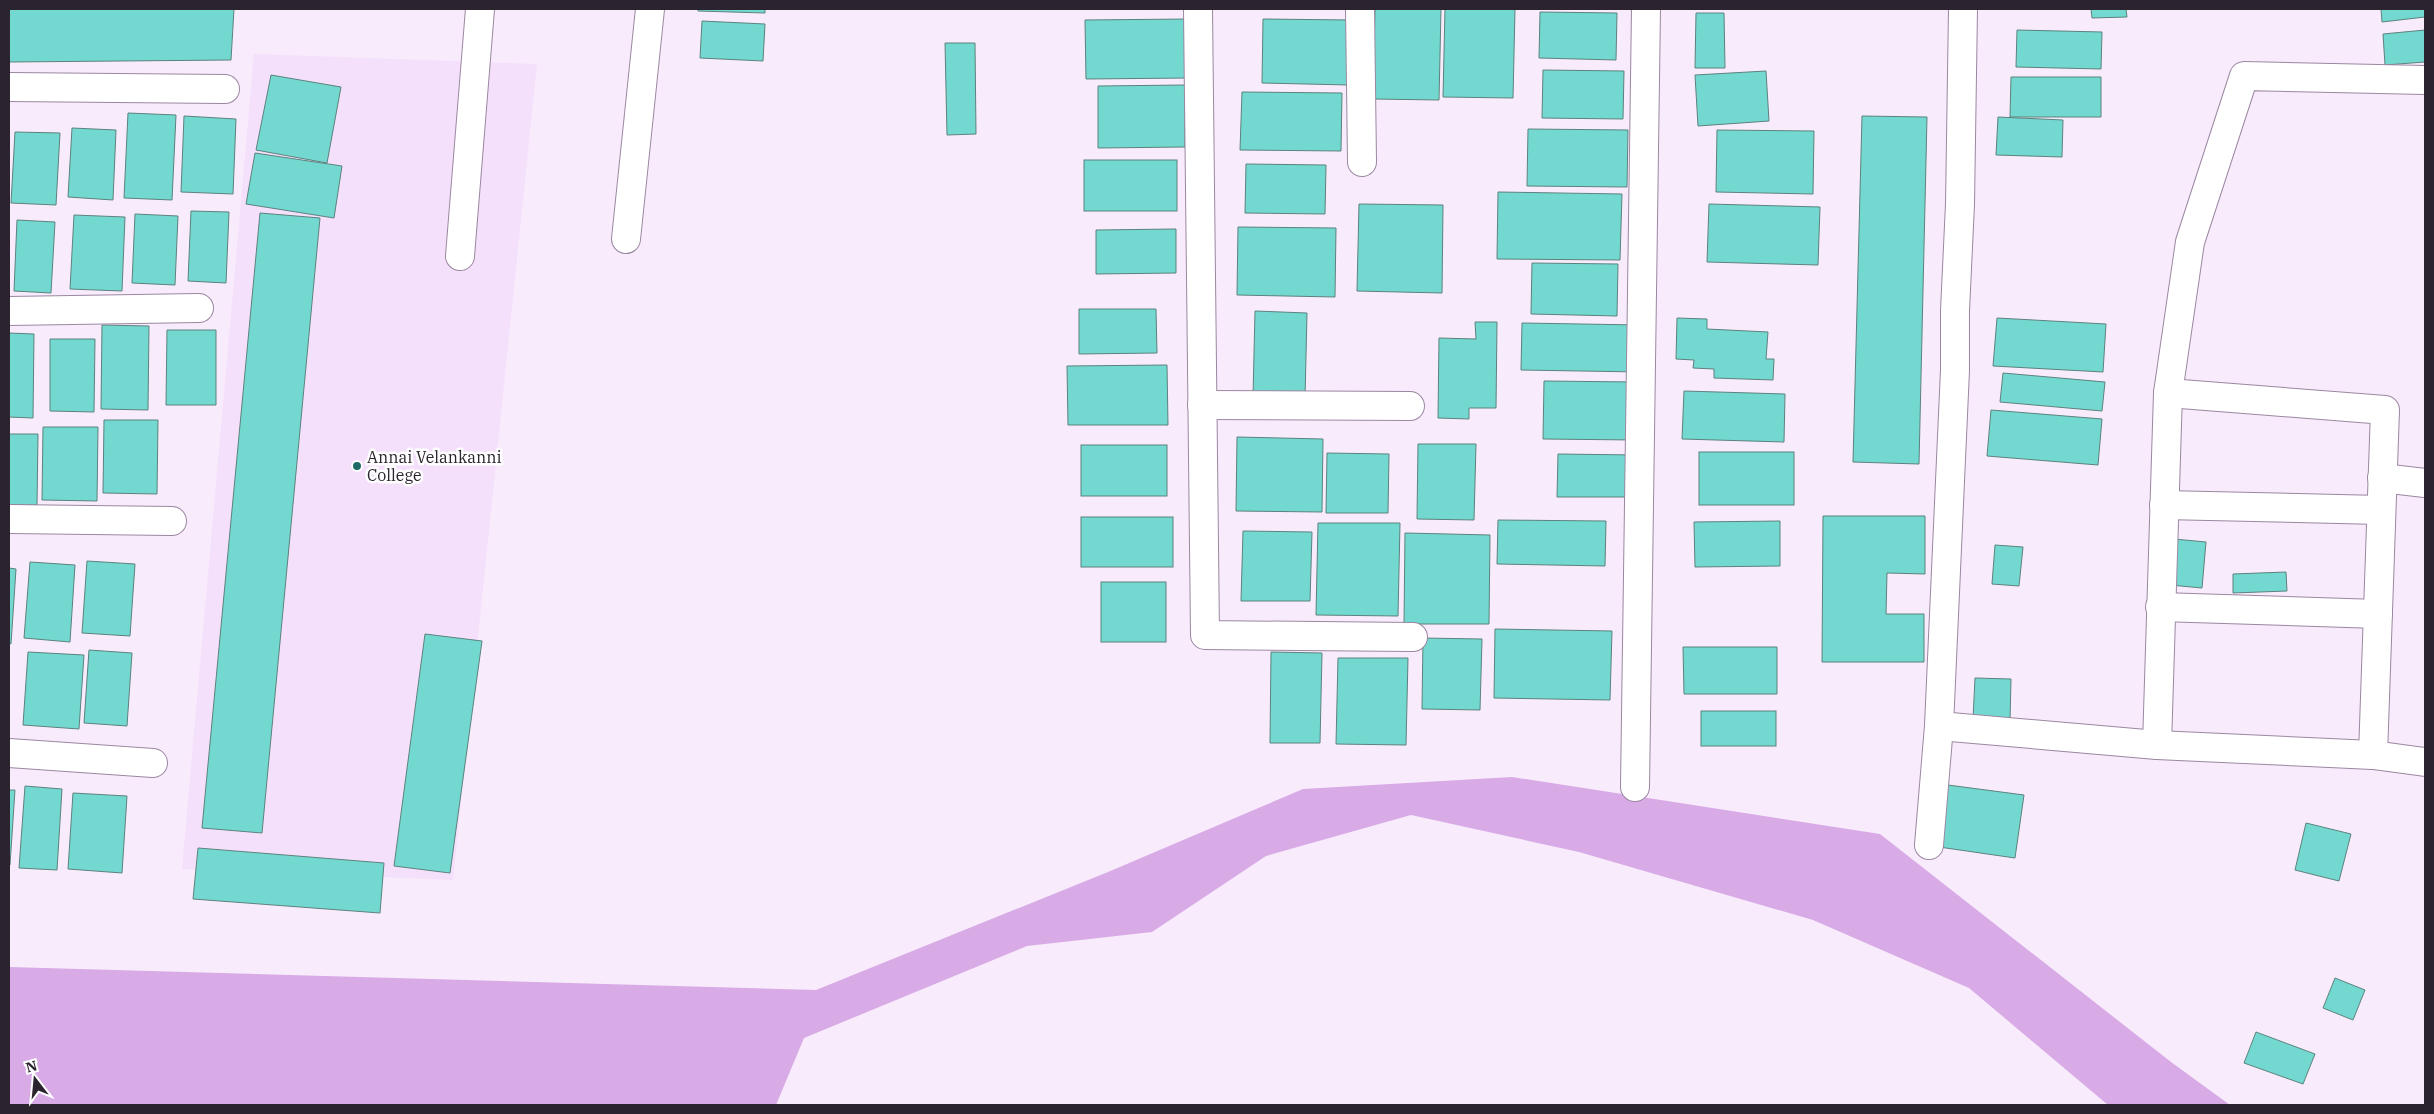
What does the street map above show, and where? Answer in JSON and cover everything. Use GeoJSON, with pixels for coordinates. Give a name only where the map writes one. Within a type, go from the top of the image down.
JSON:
{"type":"FeatureCollection","features":[{"type":"Feature","properties":{"kind":"street"},"geometry":{"type":"LineString","coordinates":[[460,256],[480,9]]}},
{"type":"Feature","properties":{"kind":"street"},"geometry":{"type":"LineString","coordinates":[[626,239],[650,9]]}},
{"type":"Feature","properties":{"kind":"street"},"geometry":{"type":"LineString","coordinates":[[1198,9],[1205,635],[1413,637]]}},
{"type":"Feature","properties":{"kind":"street"},"geometry":{"type":"LineString","coordinates":[[1360,9],[1362,162]]}},
{"type":"Feature","properties":{"kind":"street"},"geometry":{"type":"LineString","coordinates":[[1635,786],[1646,9]]}},
{"type":"Feature","properties":{"kind":"street"},"geometry":{"type":"LineString","coordinates":[[1929,845],[1939,726],[1960,204],[1963,9]]}},
{"type":"Feature","properties":{"kind":"street"},"geometry":{"type":"LineString","coordinates":[[2157,745],[2168,393],[2190,242],[2244,76],[2425,80]]}},
{"type":"Feature","properties":{"kind":"street"},"geometry":{"type":"LineString","coordinates":[[9,87],[225,89]]}},
{"type":"Feature","properties":{"kind":"street"},"geometry":{"type":"LineString","coordinates":[[9,311],[199,308]]}},
{"type":"Feature","properties":{"kind":"street"},"geometry":{"type":"LineString","coordinates":[[2168,393],[2385,410],[2373,755]]}},
{"type":"Feature","properties":{"kind":"street"},"geometry":{"type":"LineString","coordinates":[[1202,405],[1410,406]]}},
{"type":"Feature","properties":{"kind":"street"},"geometry":{"type":"LineString","coordinates":[[2382,478],[2425,483]]}},
{"type":"Feature","properties":{"kind":"street"},"geometry":{"type":"LineString","coordinates":[[2164,505],[2381,510]]}},
{"type":"Feature","properties":{"kind":"street"},"geometry":{"type":"LineString","coordinates":[[9,519],[172,521]]}},
{"type":"Feature","properties":{"kind":"street"},"geometry":{"type":"LineString","coordinates":[[2160,607],[2378,614]]}},
{"type":"Feature","properties":{"kind":"street"},"geometry":{"type":"LineString","coordinates":[[1939,726],[2157,745],[2373,755],[2425,762]]}},
{"type":"Feature","properties":{"kind":"street"},"geometry":{"type":"LineString","coordinates":[[9,753],[153,763]]}},
{"type":"Feature","properties":{"kind":"shaded area","name":"Annai Velankanni College"},"geometry":{"type":"Polygon","coordinates":[[[254,54],[537,64],[453,880],[182,869],[254,54]]]}},
{"type":"Feature","properties":{"kind":"shaded area"},"geometry":{"type":"Polygon","coordinates":[[[1512,777],[1880,834],[2171,1062],[2230,1105],[2108,1105],[1969,988],[1813,920],[1579,852],[1411,815],[1266,856],[1152,932],[1027,946],[804,1038],[776,1105],[9,1105],[9,967],[816,990],[1108,872],[1303,789],[1512,777]]]}},
{"type":"Feature","properties":{"kind":"building"},"geometry":{"type":"Polygon","coordinates":[[[9,9],[234,9],[231,60],[9,62],[9,9]]]}},
{"type":"Feature","properties":{"kind":"building"},"geometry":{"type":"Polygon","coordinates":[[[698,9],[765,9],[765,13],[698,11],[698,9]]]}},
{"type":"Feature","properties":{"kind":"building"},"geometry":{"type":"Polygon","coordinates":[[[1375,9],[1441,9],[1439,100],[1373,99],[1375,9]]]}},
{"type":"Feature","properties":{"kind":"building"},"geometry":{"type":"Polygon","coordinates":[[[1445,9],[1515,9],[1513,98],[1443,97],[1445,9]]]}},
{"type":"Feature","properties":{"kind":"building"},"geometry":{"type":"Polygon","coordinates":[[[2091,9],[2126,9],[2127,17],[2092,18],[2091,9]]]}},
{"type":"Feature","properties":{"kind":"building"},"geometry":{"type":"Polygon","coordinates":[[[2381,9],[2425,9],[2425,17],[2382,22],[2381,9]]]}},
{"type":"Feature","properties":{"kind":"building"},"geometry":{"type":"Polygon","coordinates":[[[1540,12],[1617,13],[1616,60],[1539,58],[1540,12]]]}},
{"type":"Feature","properties":{"kind":"building"},"geometry":{"type":"Polygon","coordinates":[[[1696,13],[1724,13],[1725,68],[1695,68],[1696,13]]]}},
{"type":"Feature","properties":{"kind":"building"},"geometry":{"type":"Polygon","coordinates":[[[1187,19],[1188,78],[1086,79],[1085,20],[1187,19]]]}},
{"type":"Feature","properties":{"kind":"building"},"geometry":{"type":"Polygon","coordinates":[[[1263,19],[1350,20],[1349,85],[1262,83],[1263,19]]]}},
{"type":"Feature","properties":{"kind":"building"},"geometry":{"type":"Polygon","coordinates":[[[702,21],[765,24],[763,61],[700,58],[702,21]]]}},
{"type":"Feature","properties":{"kind":"building"},"geometry":{"type":"Polygon","coordinates":[[[2017,30],[2102,32],[2101,69],[2016,67],[2017,30]]]}},
{"type":"Feature","properties":{"kind":"building"},"geometry":{"type":"Polygon","coordinates":[[[2425,30],[2425,62],[2385,65],[2383,34],[2425,30]]]}},
{"type":"Feature","properties":{"kind":"building"},"geometry":{"type":"Polygon","coordinates":[[[945,43],[975,43],[976,134],[947,135],[945,43]]]}},
{"type":"Feature","properties":{"kind":"building"},"geometry":{"type":"Polygon","coordinates":[[[1543,70],[1624,71],[1623,119],[1542,118],[1543,70]]]}},
{"type":"Feature","properties":{"kind":"building"},"geometry":{"type":"Polygon","coordinates":[[[1766,71],[1769,121],[1698,126],[1695,75],[1766,71]]]}},
{"type":"Feature","properties":{"kind":"building"},"geometry":{"type":"Polygon","coordinates":[[[271,75],[341,87],[327,163],[256,150],[271,75]]]}},
{"type":"Feature","properties":{"kind":"building"},"geometry":{"type":"Polygon","coordinates":[[[2011,77],[2101,77],[2101,117],[2010,117],[2011,77]]]}},
{"type":"Feature","properties":{"kind":"building"},"geometry":{"type":"Polygon","coordinates":[[[1185,85],[1185,147],[1098,148],[1098,86],[1185,85]]]}},
{"type":"Feature","properties":{"kind":"building"},"geometry":{"type":"Polygon","coordinates":[[[1242,92],[1342,93],[1341,151],[1240,150],[1242,92]]]}},
{"type":"Feature","properties":{"kind":"building"},"geometry":{"type":"Polygon","coordinates":[[[128,113],[176,115],[172,200],[124,198],[128,113]]]}},
{"type":"Feature","properties":{"kind":"building"},"geometry":{"type":"Polygon","coordinates":[[[184,116],[236,119],[233,194],[181,192],[184,116]]]}},
{"type":"Feature","properties":{"kind":"building"},"geometry":{"type":"Polygon","coordinates":[[[1862,116],[1927,117],[1919,464],[1853,462],[1862,116]]]}},
{"type":"Feature","properties":{"kind":"building"},"geometry":{"type":"Polygon","coordinates":[[[1998,117],[2063,120],[2062,157],[1996,155],[1998,117]]]}},
{"type":"Feature","properties":{"kind":"building"},"geometry":{"type":"Polygon","coordinates":[[[72,128],[116,130],[113,200],[68,197],[72,128]]]}},
{"type":"Feature","properties":{"kind":"building"},"geometry":{"type":"Polygon","coordinates":[[[1528,129],[1628,130],[1627,187],[1527,186],[1528,129]]]}},
{"type":"Feature","properties":{"kind":"building"},"geometry":{"type":"Polygon","coordinates":[[[1717,130],[1814,131],[1813,194],[1716,192],[1717,130]]]}},
{"type":"Feature","properties":{"kind":"building"},"geometry":{"type":"Polygon","coordinates":[[[15,132],[60,133],[56,205],[11,203],[15,132]]]}},
{"type":"Feature","properties":{"kind":"building"},"geometry":{"type":"Polygon","coordinates":[[[255,153],[342,166],[334,218],[246,204],[255,153]]]}},
{"type":"Feature","properties":{"kind":"building"},"geometry":{"type":"Polygon","coordinates":[[[1084,160],[1177,160],[1177,211],[1084,211],[1084,160]]]}},
{"type":"Feature","properties":{"kind":"building"},"geometry":{"type":"Polygon","coordinates":[[[1246,164],[1326,165],[1325,214],[1245,213],[1246,164]]]}},
{"type":"Feature","properties":{"kind":"building"},"geometry":{"type":"Polygon","coordinates":[[[1498,192],[1622,194],[1620,260],[1497,259],[1498,192]]]}},
{"type":"Feature","properties":{"kind":"building"},"geometry":{"type":"Polygon","coordinates":[[[1359,204],[1443,205],[1442,293],[1357,291],[1359,204]]]}},
{"type":"Feature","properties":{"kind":"building"},"geometry":{"type":"Polygon","coordinates":[[[1709,204],[1820,207],[1818,265],[1707,262],[1709,204]]]}},
{"type":"Feature","properties":{"kind":"building"},"geometry":{"type":"Polygon","coordinates":[[[191,211],[229,212],[226,283],[188,281],[191,211]]]}},
{"type":"Feature","properties":{"kind":"building"},"geometry":{"type":"Polygon","coordinates":[[[260,213],[320,218],[262,833],[202,828],[260,213]]]}},
{"type":"Feature","properties":{"kind":"building"},"geometry":{"type":"Polygon","coordinates":[[[135,214],[178,216],[175,285],[132,283],[135,214]]]}},
{"type":"Feature","properties":{"kind":"building"},"geometry":{"type":"Polygon","coordinates":[[[74,215],[125,217],[122,291],[70,289],[74,215]]]}},
{"type":"Feature","properties":{"kind":"building"},"geometry":{"type":"Polygon","coordinates":[[[17,220],[55,222],[51,293],[14,291],[17,220]]]}},
{"type":"Feature","properties":{"kind":"building"},"geometry":{"type":"Polygon","coordinates":[[[1238,227],[1336,228],[1335,297],[1237,295],[1238,227]]]}},
{"type":"Feature","properties":{"kind":"building"},"geometry":{"type":"Polygon","coordinates":[[[1176,229],[1176,273],[1096,274],[1096,230],[1176,229]]]}},
{"type":"Feature","properties":{"kind":"building"},"geometry":{"type":"Polygon","coordinates":[[[1532,263],[1618,264],[1617,316],[1531,314],[1532,263]]]}},
{"type":"Feature","properties":{"kind":"building"},"geometry":{"type":"Polygon","coordinates":[[[1079,309],[1156,309],[1157,353],[1079,354],[1079,309]]]}},
{"type":"Feature","properties":{"kind":"building"},"geometry":{"type":"Polygon","coordinates":[[[1255,311],[1307,313],[1305,398],[1253,397],[1255,311]]]}},
{"type":"Feature","properties":{"kind":"building"},"geometry":{"type":"Polygon","coordinates":[[[1677,318],[1707,319],[1707,329],[1768,332],[1766,359],[1774,359],[1773,380],[1714,378],[1714,369],[1693,368],[1694,360],[1676,359],[1677,318]]]}},
{"type":"Feature","properties":{"kind":"building"},"geometry":{"type":"Polygon","coordinates":[[[1997,318],[2106,324],[2103,372],[1993,366],[1997,318]]]}},
{"type":"Feature","properties":{"kind":"building"},"geometry":{"type":"Polygon","coordinates":[[[1475,322],[1497,322],[1496,408],[1469,408],[1469,419],[1438,418],[1439,338],[1476,339],[1475,322]]]}},
{"type":"Feature","properties":{"kind":"building"},"geometry":{"type":"Polygon","coordinates":[[[1522,323],[1640,325],[1640,372],[1521,370],[1522,323]]]}},
{"type":"Feature","properties":{"kind":"building"},"geometry":{"type":"Polygon","coordinates":[[[102,325],[149,326],[148,410],[101,409],[102,325]]]}},
{"type":"Feature","properties":{"kind":"building"},"geometry":{"type":"Polygon","coordinates":[[[167,330],[216,330],[216,405],[166,405],[167,330]]]}},
{"type":"Feature","properties":{"kind":"building"},"geometry":{"type":"Polygon","coordinates":[[[9,333],[34,334],[33,418],[9,417],[9,333]]]}},
{"type":"Feature","properties":{"kind":"building"},"geometry":{"type":"Polygon","coordinates":[[[50,339],[95,339],[94,412],[50,411],[50,339]]]}},
{"type":"Feature","properties":{"kind":"building"},"geometry":{"type":"Polygon","coordinates":[[[1167,365],[1168,425],[1068,425],[1067,366],[1167,365]]]}},
{"type":"Feature","properties":{"kind":"building"},"geometry":{"type":"Polygon","coordinates":[[[2003,373],[2105,382],[2102,411],[2000,402],[2003,373]]]}},
{"type":"Feature","properties":{"kind":"building"},"geometry":{"type":"Polygon","coordinates":[[[1544,381],[1635,382],[1635,440],[1543,439],[1544,381]]]}},
{"type":"Feature","properties":{"kind":"building"},"geometry":{"type":"Polygon","coordinates":[[[1684,391],[1785,394],[1784,442],[1682,439],[1684,391]]]}},
{"type":"Feature","properties":{"kind":"building"},"geometry":{"type":"Polygon","coordinates":[[[1991,410],[2102,419],[2098,465],[1987,456],[1991,410]]]}},
{"type":"Feature","properties":{"kind":"building"},"geometry":{"type":"Polygon","coordinates":[[[104,420],[158,420],[157,494],[103,493],[104,420]]]}},
{"type":"Feature","properties":{"kind":"building"},"geometry":{"type":"Polygon","coordinates":[[[43,427],[98,427],[97,501],[42,500],[43,427]]]}},
{"type":"Feature","properties":{"kind":"building"},"geometry":{"type":"Polygon","coordinates":[[[9,434],[38,434],[37,505],[9,505],[9,434]]]}},
{"type":"Feature","properties":{"kind":"building"},"geometry":{"type":"Polygon","coordinates":[[[1237,437],[1323,439],[1322,512],[1236,511],[1237,437]]]}},
{"type":"Feature","properties":{"kind":"building"},"geometry":{"type":"Polygon","coordinates":[[[1418,444],[1476,444],[1474,520],[1417,519],[1418,444]]]}},
{"type":"Feature","properties":{"kind":"building"},"geometry":{"type":"Polygon","coordinates":[[[1081,445],[1167,445],[1167,496],[1081,496],[1081,445]]]}},
{"type":"Feature","properties":{"kind":"building"},"geometry":{"type":"Polygon","coordinates":[[[1699,452],[1794,452],[1794,505],[1699,505],[1699,452]]]}},
{"type":"Feature","properties":{"kind":"building"},"geometry":{"type":"Polygon","coordinates":[[[1327,453],[1389,454],[1388,513],[1326,513],[1327,453]]]}},
{"type":"Feature","properties":{"kind":"building"},"geometry":{"type":"Polygon","coordinates":[[[1558,454],[1636,455],[1635,497],[1557,497],[1558,454]]]}},
{"type":"Feature","properties":{"kind":"building"},"geometry":{"type":"Polygon","coordinates":[[[1823,516],[1925,516],[1925,574],[1887,573],[1886,614],[1924,614],[1924,662],[1822,662],[1823,516]]]}},
{"type":"Feature","properties":{"kind":"building"},"geometry":{"type":"Polygon","coordinates":[[[1081,517],[1173,517],[1173,567],[1081,567],[1081,517]]]}},
{"type":"Feature","properties":{"kind":"building"},"geometry":{"type":"Polygon","coordinates":[[[1498,520],[1606,521],[1605,566],[1497,564],[1498,520]]]}},
{"type":"Feature","properties":{"kind":"building"},"geometry":{"type":"Polygon","coordinates":[[[1780,521],[1780,566],[1695,567],[1694,522],[1780,521]]]}},
{"type":"Feature","properties":{"kind":"building"},"geometry":{"type":"Polygon","coordinates":[[[1318,523],[1400,523],[1398,616],[1316,615],[1318,523]]]}},
{"type":"Feature","properties":{"kind":"building"},"geometry":{"type":"Polygon","coordinates":[[[1243,531],[1312,532],[1310,601],[1241,601],[1243,531]]]}},
{"type":"Feature","properties":{"kind":"building"},"geometry":{"type":"Polygon","coordinates":[[[1405,533],[1490,535],[1489,624],[1404,624],[1405,533]]]}},
{"type":"Feature","properties":{"kind":"building"},"geometry":{"type":"Polygon","coordinates":[[[2174,539],[2206,542],[2202,588],[2170,585],[2174,539]]]}},
{"type":"Feature","properties":{"kind":"building"},"geometry":{"type":"Polygon","coordinates":[[[1995,545],[2023,547],[2019,586],[1992,584],[1995,545]]]}},
{"type":"Feature","properties":{"kind":"building"},"geometry":{"type":"Polygon","coordinates":[[[87,561],[135,564],[130,636],[82,633],[87,561]]]}},
{"type":"Feature","properties":{"kind":"building"},"geometry":{"type":"Polygon","coordinates":[[[30,562],[75,565],[70,642],[24,638],[30,562]]]}},
{"type":"Feature","properties":{"kind":"building"},"geometry":{"type":"Polygon","coordinates":[[[9,568],[16,569],[11,644],[9,643],[9,568]]]}},
{"type":"Feature","properties":{"kind":"building"},"geometry":{"type":"Polygon","coordinates":[[[2286,572],[2287,591],[2233,593],[2233,574],[2286,572]]]}},
{"type":"Feature","properties":{"kind":"building"},"geometry":{"type":"Polygon","coordinates":[[[1101,582],[1166,582],[1166,642],[1101,642],[1101,582]]]}},
{"type":"Feature","properties":{"kind":"building"},"geometry":{"type":"Polygon","coordinates":[[[1495,629],[1612,631],[1610,700],[1494,698],[1495,629]]]}},
{"type":"Feature","properties":{"kind":"building"},"geometry":{"type":"Polygon","coordinates":[[[425,634],[482,641],[450,873],[394,866],[425,634]]]}},
{"type":"Feature","properties":{"kind":"building"},"geometry":{"type":"Polygon","coordinates":[[[1423,638],[1482,639],[1480,710],[1422,709],[1423,638]]]}},
{"type":"Feature","properties":{"kind":"building"},"geometry":{"type":"Polygon","coordinates":[[[1683,647],[1777,647],[1777,694],[1684,694],[1683,647]]]}},
{"type":"Feature","properties":{"kind":"building"},"geometry":{"type":"Polygon","coordinates":[[[89,650],[132,653],[127,726],[84,723],[89,650]]]}},
{"type":"Feature","properties":{"kind":"building"},"geometry":{"type":"Polygon","coordinates":[[[28,652],[84,655],[79,729],[23,725],[28,652]]]}},
{"type":"Feature","properties":{"kind":"building"},"geometry":{"type":"Polygon","coordinates":[[[1271,652],[1322,653],[1320,743],[1270,743],[1271,652]]]}},
{"type":"Feature","properties":{"kind":"building"},"geometry":{"type":"Polygon","coordinates":[[[1338,658],[1408,658],[1406,745],[1336,744],[1338,658]]]}},
{"type":"Feature","properties":{"kind":"building"},"geometry":{"type":"Polygon","coordinates":[[[1975,678],[2011,679],[2010,720],[1973,719],[1975,678]]]}},
{"type":"Feature","properties":{"kind":"building"},"geometry":{"type":"Polygon","coordinates":[[[1701,711],[1776,711],[1776,746],[1701,746],[1701,711]]]}},
{"type":"Feature","properties":{"kind":"building"},"geometry":{"type":"Polygon","coordinates":[[[1948,785],[2024,795],[2015,858],[1939,847],[1948,785]]]}},
{"type":"Feature","properties":{"kind":"building"},"geometry":{"type":"Polygon","coordinates":[[[25,786],[62,789],[57,870],[19,868],[25,786]]]}},
{"type":"Feature","properties":{"kind":"building"},"geometry":{"type":"Polygon","coordinates":[[[9,790],[15,790],[10,865],[9,865],[9,790]]]}},
{"type":"Feature","properties":{"kind":"building"},"geometry":{"type":"Polygon","coordinates":[[[73,793],[127,796],[122,873],[68,869],[73,793]]]}},
{"type":"Feature","properties":{"kind":"building"},"geometry":{"type":"Polygon","coordinates":[[[2306,823],[2351,834],[2339,881],[2295,870],[2306,823]]]}},
{"type":"Feature","properties":{"kind":"building"},"geometry":{"type":"Polygon","coordinates":[[[198,848],[384,863],[380,913],[193,899],[198,848]]]}},
{"type":"Feature","properties":{"kind":"building"},"geometry":{"type":"Polygon","coordinates":[[[2335,978],[2365,990],[2353,1020],[2323,1008],[2335,978]]]}},
{"type":"Feature","properties":{"kind":"building"},"geometry":{"type":"Polygon","coordinates":[[[2256,1032],[2315,1054],[2303,1084],[2244,1063],[2256,1032]]]}},
{"type":"Feature","properties":{"kind":"place","name":"Annai Velankanni College"},"geometry":{"type":"Point","coordinates":[357,466]}}]}
